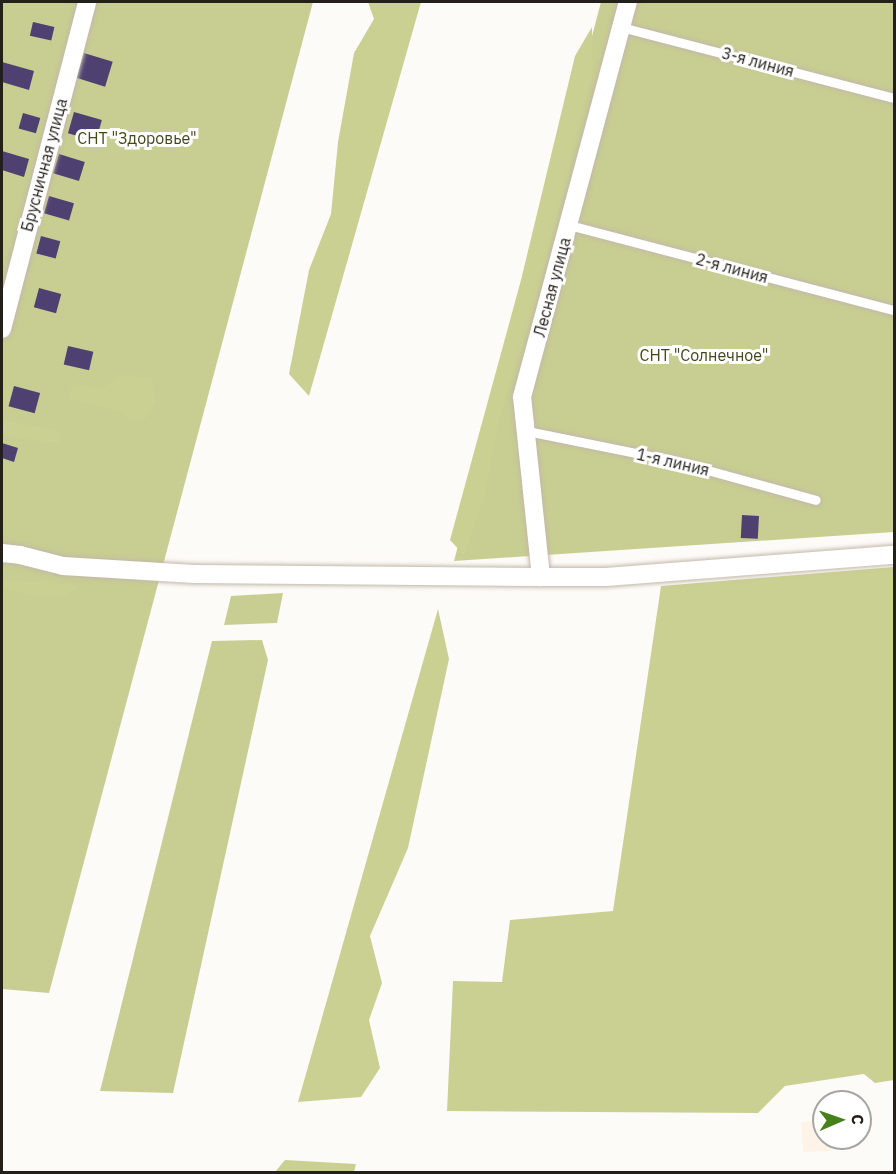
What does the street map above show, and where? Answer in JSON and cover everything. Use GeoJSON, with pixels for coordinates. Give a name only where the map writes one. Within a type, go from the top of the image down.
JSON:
{"type":"FeatureCollection","features":[{"type":"Feature","properties":{"kind":"street","name":"Брусничная улица"},"geometry":{"type":"LineString","coordinates":[[2,329],[87,2]]}},
{"type":"Feature","properties":{"kind":"street","name":"Лесная улица"},"geometry":{"type":"LineString","coordinates":[[541,577],[522,397],[628,2]]}},
{"type":"Feature","properties":{"kind":"street"},"geometry":{"type":"LineString","coordinates":[[2,553],[63,566],[194,574],[541,577],[606,577],[894,555]]}},
{"type":"Feature","properties":{"kind":"lane","name":"3-я линия"},"geometry":{"type":"LineString","coordinates":[[621,27],[894,98]]}},
{"type":"Feature","properties":{"kind":"lane","name":"2-я линия"},"geometry":{"type":"LineString","coordinates":[[568,225],[894,310]]}},
{"type":"Feature","properties":{"kind":"lane","name":"1-я линия"},"geometry":{"type":"LineString","coordinates":[[527,431],[670,460],[816,500]]}},
{"type":"Feature","properties":{"kind":"shaded area"},"geometry":{"type":"Polygon","coordinates":[[[812,1121],[812,1150],[831,1151],[803,1152],[801,1122],[812,1121]]]}},
{"type":"Feature","properties":{"kind":"green space","name":"СНТ \"Здоровье\""},"geometry":{"type":"Polygon","coordinates":[[[2,2],[313,2],[49,993],[2,989],[2,2]]]}},
{"type":"Feature","properties":{"kind":"green space"},"geometry":{"type":"Polygon","coordinates":[[[368,2],[421,2],[309,396],[289,374],[309,270],[331,214],[338,142],[354,53],[374,19],[368,2]]]}},
{"type":"Feature","properties":{"kind":"green space","name":"СНТ \"Солнечное\""},"geometry":{"type":"Polygon","coordinates":[[[601,2],[894,2],[894,532],[454,561],[601,2]]]}},
{"type":"Feature","properties":{"kind":"green space"},"geometry":{"type":"Polygon","coordinates":[[[592,27],[593,72],[536,302],[498,422],[484,498],[464,555],[450,540],[521,280],[575,56],[592,27]]]}},
{"type":"Feature","properties":{"kind":"green space"},"geometry":{"type":"Polygon","coordinates":[[[123,375],[152,379],[155,401],[146,418],[130,421],[121,411],[69,398],[72,384],[100,389],[123,375]]]}},
{"type":"Feature","properties":{"kind":"green space"},"geometry":{"type":"Polygon","coordinates":[[[2,419],[60,432],[60,444],[2,435],[2,419]]]}},
{"type":"Feature","properties":{"kind":"green space"},"geometry":{"type":"Polygon","coordinates":[[[894,567],[894,1080],[875,1083],[864,1074],[785,1086],[758,1113],[447,1111],[453,981],[502,982],[510,920],[613,911],[661,586],[894,567]]]}},
{"type":"Feature","properties":{"kind":"green space"},"geometry":{"type":"Polygon","coordinates":[[[41,581],[78,586],[68,595],[40,596],[2,588],[2,582],[41,581]]]}},
{"type":"Feature","properties":{"kind":"green space"},"geometry":{"type":"Polygon","coordinates":[[[283,593],[277,623],[224,625],[231,596],[283,593]]]}},
{"type":"Feature","properties":{"kind":"green space"},"geometry":{"type":"Polygon","coordinates":[[[438,609],[449,659],[408,848],[370,936],[382,983],[369,1020],[380,1068],[361,1097],[298,1102],[438,609]]]}},
{"type":"Feature","properties":{"kind":"green space"},"geometry":{"type":"Polygon","coordinates":[[[262,640],[268,660],[173,1093],[100,1091],[212,641],[262,640]]]}},
{"type":"Feature","properties":{"kind":"green space"},"geometry":{"type":"Polygon","coordinates":[[[285,1160],[356,1164],[354,1172],[275,1172],[285,1160]]]}},
{"type":"Feature","properties":{"kind":"building"},"geometry":{"type":"Polygon","coordinates":[[[33,22],[54,27],[51,41],[30,36],[33,22]]]}},
{"type":"Feature","properties":{"kind":"building"},"geometry":{"type":"Polygon","coordinates":[[[84,53],[113,62],[105,87],[76,78],[84,53]]]}},
{"type":"Feature","properties":{"kind":"building"},"geometry":{"type":"Polygon","coordinates":[[[2,62],[34,71],[29,90],[2,82],[2,62]]]}},
{"type":"Feature","properties":{"kind":"building"},"geometry":{"type":"Polygon","coordinates":[[[74,112],[102,120],[96,141],[68,133],[74,112]]]}},
{"type":"Feature","properties":{"kind":"building"},"geometry":{"type":"Polygon","coordinates":[[[23,113],[40,118],[36,133],[19,128],[23,113]]]}},
{"type":"Feature","properties":{"kind":"building"},"geometry":{"type":"Polygon","coordinates":[[[2,151],[29,159],[24,177],[2,170],[2,151]]]}},
{"type":"Feature","properties":{"kind":"building"},"geometry":{"type":"Polygon","coordinates":[[[59,154],[85,162],[79,181],[53,173],[59,154]]]}},
{"type":"Feature","properties":{"kind":"building"},"geometry":{"type":"Polygon","coordinates":[[[49,196],[74,203],[69,220],[44,213],[49,196]]]}},
{"type":"Feature","properties":{"kind":"building"},"geometry":{"type":"Polygon","coordinates":[[[41,236],[60,241],[56,259],[36,253],[41,236]]]}},
{"type":"Feature","properties":{"kind":"building"},"geometry":{"type":"Polygon","coordinates":[[[39,288],[61,294],[56,313],[34,307],[39,288]]]}},
{"type":"Feature","properties":{"kind":"building"},"geometry":{"type":"Polygon","coordinates":[[[68,346],[93,352],[89,370],[64,365],[68,346]]]}},
{"type":"Feature","properties":{"kind":"building"},"geometry":{"type":"Polygon","coordinates":[[[14,386],[40,393],[35,413],[9,406],[14,386]]]}},
{"type":"Feature","properties":{"kind":"building"},"geometry":{"type":"Polygon","coordinates":[[[2,443],[18,448],[14,462],[2,458],[2,443]]]}},
{"type":"Feature","properties":{"kind":"building"},"geometry":{"type":"Polygon","coordinates":[[[742,515],[759,516],[758,539],[741,538],[742,515]]]}}]}
